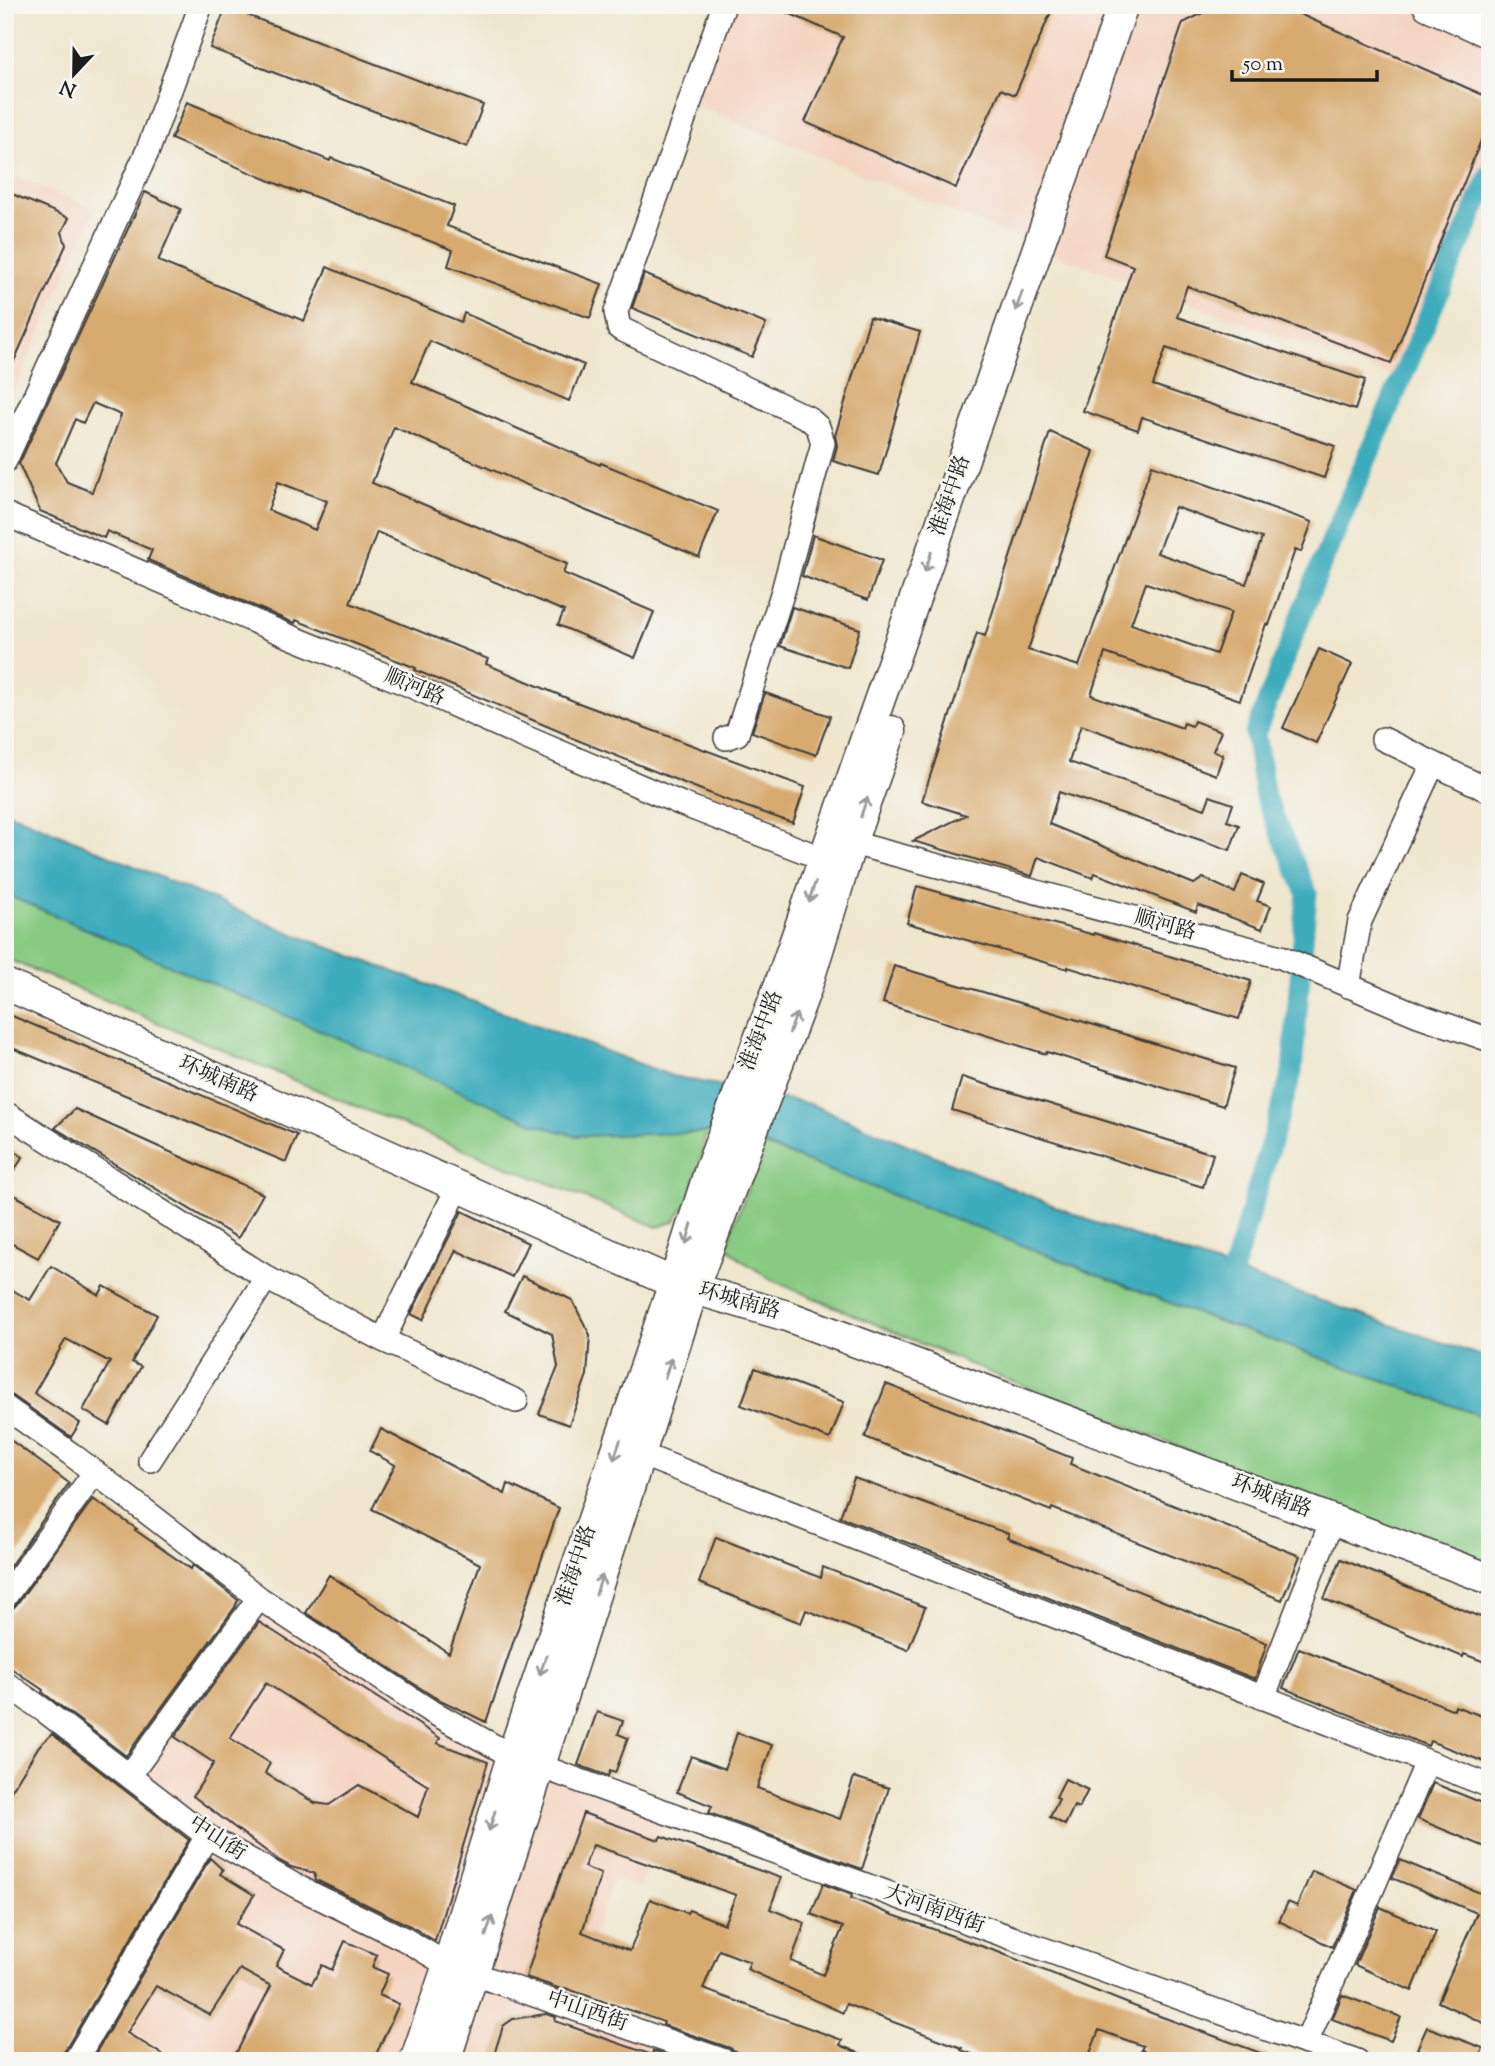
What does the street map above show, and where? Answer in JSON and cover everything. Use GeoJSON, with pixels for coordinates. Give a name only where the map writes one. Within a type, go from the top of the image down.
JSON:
{"type":"FeatureCollection","features":[{"type":"Feature","properties":{"kind":"main road","name":"淮海中路"},"geometry":{"type":"LineString","coordinates":[[836,846],[1123,5]]}},
{"type":"Feature","properties":{"kind":"main road","name":"淮海中路"},"geometry":{"type":"LineString","coordinates":[[445,2061],[461,1969],[512,1756],[757,1083],[781,981],[836,846],[1144,5]]}},
{"type":"Feature","properties":{"kind":"main road"},"geometry":{"type":"LineString","coordinates":[[1428,5],[1490,33]]}},
{"type":"Feature","properties":{"kind":"main road"},"geometry":{"type":"LineString","coordinates":[[1477,5],[1490,11]]}},
{"type":"Feature","properties":{"kind":"main road","name":"环城南路"},"geometry":{"type":"LineString","coordinates":[[5,984],[683,1286],[787,1316],[1490,1579]]}},
{"type":"Feature","properties":{"kind":"main road","name":"淮海中路"},"geometry":{"type":"LineString","coordinates":[[415,2061],[461,1969],[540,1767],[640,1454],[683,1286]]}},
{"type":"Feature","properties":{"kind":"street"},"geometry":{"type":"LineString","coordinates":[[5,461],[148,150],[201,5]]}},
{"type":"Feature","properties":{"kind":"street"},"geometry":{"type":"LineString","coordinates":[[724,5],[616,312],[619,328],[808,418],[818,426],[823,443],[783,591],[737,734],[726,738]]}},
{"type":"Feature","properties":{"kind":"street","name":"顺河路"},"geometry":{"type":"LineString","coordinates":[[5,514],[407,684],[670,799],[836,846],[1281,957],[1418,1015],[1490,1040]]}},
{"type":"Feature","properties":{"kind":"street"},"geometry":{"type":"LineString","coordinates":[[1383,740],[1490,791]]}},
{"type":"Feature","properties":{"kind":"street"},"geometry":{"type":"LineString","coordinates":[[1344,984],[1360,921],[1433,764]]}},
{"type":"Feature","properties":{"kind":"street"},"geometry":{"type":"LineString","coordinates":[[5,1113],[266,1278],[383,1340],[516,1401]]}},
{"type":"Feature","properties":{"kind":"street"},"geometry":{"type":"LineString","coordinates":[[383,1340],[458,1187]]}},
{"type":"Feature","properties":{"kind":"street"},"geometry":{"type":"LineString","coordinates":[[150,1460],[266,1278]]}},
{"type":"Feature","properties":{"kind":"street","name":"大河南西街"},"geometry":{"type":"LineString","coordinates":[[5,1407],[95,1472],[259,1598],[427,1709],[512,1756],[1357,2061]]}},
{"type":"Feature","properties":{"kind":"street"},"geometry":{"type":"LineString","coordinates":[[640,1454],[1490,1786]]}},
{"type":"Feature","properties":{"kind":"street"},"geometry":{"type":"LineString","coordinates":[[5,1597],[95,1472]]}},
{"type":"Feature","properties":{"kind":"street"},"geometry":{"type":"LineString","coordinates":[[1264,1698],[1332,1520]]}},
{"type":"Feature","properties":{"kind":"street"},"geometry":{"type":"LineString","coordinates":[[129,1776],[259,1598]]}},
{"type":"Feature","properties":{"kind":"street","name":"中山街"},"geometry":{"type":"LineString","coordinates":[[5,1683],[207,1836],[296,1886],[461,1969]]}},
{"type":"Feature","properties":{"kind":"street"},"geometry":{"type":"LineString","coordinates":[[1306,2043],[1427,1762]]}},
{"type":"Feature","properties":{"kind":"street"},"geometry":{"type":"LineString","coordinates":[[75,2061],[207,1836]]}},
{"type":"Feature","properties":{"kind":"street","name":"中山西街"},"geometry":{"type":"LineString","coordinates":[[461,1969],[725,2061]]}},
{"type":"Feature","properties":{"kind":"shaded area"},"geometry":{"type":"Polygon","coordinates":[[[724,5],[1490,5],[1490,174],[1400,380],[1057,255],[690,103],[724,5]]]}},
{"type":"Feature","properties":{"kind":"shaded area"},"geometry":{"type":"Polygon","coordinates":[[[5,173],[95,209],[5,412],[5,173]]]}},
{"type":"Feature","properties":{"kind":"shaded area"},"geometry":{"type":"Polygon","coordinates":[[[259,1598],[512,1756],[415,2061],[75,2061],[207,1837],[129,1776],[259,1598]]]}},
{"type":"Feature","properties":{"kind":"shaded area"},"geometry":{"type":"Polygon","coordinates":[[[540,1767],[666,1812],[640,1887],[612,1879],[572,2007],[725,2061],[445,2061],[540,1767]]]}},
{"type":"Feature","properties":{"kind":"green space"},"geometry":{"type":"Polygon","coordinates":[[[5,885],[708,1127],[691,1197],[674,1222],[657,1227],[336,1098],[5,958],[5,885]]]}},
{"type":"Feature","properties":{"kind":"green space"},"geometry":{"type":"Polygon","coordinates":[[[764,1145],[1201,1315],[1490,1419],[1490,1565],[1304,1496],[976,1367],[774,1281],[741,1260],[727,1246],[764,1145]]]}},
{"type":"Feature","properties":{"kind":"water"},"geometry":{"type":"Polygon","coordinates":[[[5,811],[296,935],[672,1076],[810,1104],[1093,1222],[1490,1359],[1490,1419],[1201,1315],[764,1145],[724,1132],[575,1136],[536,1124],[5,894],[5,811]]]}},
{"type":"Feature","properties":{"kind":"building"},"geometry":{"type":"Polygon","coordinates":[[[770,5],[1054,5],[1015,95],[1001,89],[956,188],[805,122],[843,37],[770,5]]]}},
{"type":"Feature","properties":{"kind":"building"},"geometry":{"type":"Polygon","coordinates":[[[1219,5],[1279,5],[1490,98],[1490,118],[1391,363],[1187,286],[1177,317],[1365,380],[1355,410],[1166,348],[1153,385],[1335,446],[1324,478],[1142,417],[1138,430],[1083,411],[1133,266],[1104,255],[1183,23],[1219,5]]]}},
{"type":"Feature","properties":{"kind":"building"},"geometry":{"type":"Polygon","coordinates":[[[226,7],[483,105],[467,147],[210,48],[226,7]]]}},
{"type":"Feature","properties":{"kind":"building"},"geometry":{"type":"Polygon","coordinates":[[[187,102],[330,161],[331,158],[454,206],[447,226],[602,284],[590,318],[448,266],[453,250],[300,191],[299,193],[171,139],[187,102]]]}},
{"type":"Feature","properties":{"kind":"building"},"geometry":{"type":"Polygon","coordinates":[[[5,191],[69,218],[62,232],[66,245],[5,381],[5,191]]]}},
{"type":"Feature","properties":{"kind":"building"},"geometry":{"type":"Polygon","coordinates":[[[145,192],[181,209],[158,261],[304,321],[327,267],[461,322],[464,313],[584,365],[569,401],[430,341],[412,382],[600,465],[601,463],[718,511],[699,557],[394,427],[372,483],[567,564],[563,573],[654,612],[635,658],[558,625],[564,611],[377,532],[350,603],[488,659],[486,664],[576,702],[805,787],[793,823],[724,799],[567,736],[415,670],[416,668],[296,620],[295,623],[289,621],[148,560],[152,550],[107,531],[104,538],[40,511],[19,464],[145,192]],[[93,403],[83,423],[75,419],[56,463],[67,482],[92,492],[121,415],[93,403]],[[278,482],[268,510],[315,530],[327,501],[278,482]]]}},
{"type":"Feature","properties":{"kind":"building"},"geometry":{"type":"Polygon","coordinates":[[[644,274],[766,324],[752,357],[632,308],[644,274]]]}},
{"type":"Feature","properties":{"kind":"building"},"geometry":{"type":"Polygon","coordinates":[[[870,317],[920,332],[879,475],[833,461],[837,446],[835,436],[870,317]]]}},
{"type":"Feature","properties":{"kind":"building"},"geometry":{"type":"Polygon","coordinates":[[[1050,432],[1094,451],[1028,650],[1079,666],[1152,465],[1312,522],[1301,552],[1295,550],[1240,700],[1105,653],[1091,695],[1182,728],[1184,723],[1192,726],[1194,721],[1221,731],[1213,751],[1223,755],[1216,775],[1081,725],[1069,762],[1205,809],[1210,796],[1233,804],[1227,821],[1239,825],[1230,850],[1059,792],[1049,824],[1194,884],[1203,878],[1235,893],[1242,875],[1264,884],[1257,901],[1271,906],[1262,929],[1198,905],[1196,912],[1095,873],[1093,878],[1038,857],[1032,876],[913,841],[966,815],[922,801],[977,633],[985,636],[1050,432]],[[1175,507],[1157,553],[1246,584],[1262,538],[1175,507]],[[1146,583],[1131,624],[1216,654],[1231,612],[1146,583]]]}},
{"type":"Feature","properties":{"kind":"building"},"geometry":{"type":"Polygon","coordinates":[[[813,535],[882,560],[868,600],[802,576],[813,535]]]}},
{"type":"Feature","properties":{"kind":"building"},"geometry":{"type":"Polygon","coordinates":[[[792,607],[860,629],[848,668],[780,646],[792,607]]]}},
{"type":"Feature","properties":{"kind":"building"},"geometry":{"type":"Polygon","coordinates":[[[1319,649],[1352,664],[1316,743],[1283,728],[1319,649]]]}},
{"type":"Feature","properties":{"kind":"building"},"geometry":{"type":"Polygon","coordinates":[[[765,693],[830,716],[816,755],[752,732],[765,693]]]}},
{"type":"Feature","properties":{"kind":"building"},"geometry":{"type":"Polygon","coordinates":[[[917,886],[1094,933],[1251,981],[1239,1019],[1068,967],[907,923],[917,886]]]}},
{"type":"Feature","properties":{"kind":"building"},"geometry":{"type":"Polygon","coordinates":[[[894,966],[1235,1068],[1223,1106],[883,1003],[894,966]]]}},
{"type":"Feature","properties":{"kind":"building"},"geometry":{"type":"Polygon","coordinates":[[[5,1013],[297,1135],[286,1162],[5,1045],[5,1013]]]}},
{"type":"Feature","properties":{"kind":"building"},"geometry":{"type":"Polygon","coordinates":[[[962,1077],[1213,1154],[1203,1187],[952,1110],[962,1077]]]}},
{"type":"Feature","properties":{"kind":"building"},"geometry":{"type":"Polygon","coordinates":[[[75,1109],[263,1194],[238,1238],[55,1128],[75,1109]]]}},
{"type":"Feature","properties":{"kind":"building"},"geometry":{"type":"Polygon","coordinates":[[[5,1145],[23,1157],[5,1184],[5,1145]]]}},
{"type":"Feature","properties":{"kind":"building"},"geometry":{"type":"Polygon","coordinates":[[[5,1190],[60,1220],[38,1258],[5,1240],[5,1190]]]}},
{"type":"Feature","properties":{"kind":"building"},"geometry":{"type":"Polygon","coordinates":[[[462,1211],[528,1243],[512,1277],[456,1250],[423,1320],[411,1314],[462,1211]]]}},
{"type":"Feature","properties":{"kind":"building"},"geometry":{"type":"Polygon","coordinates":[[[51,1266],[99,1295],[104,1286],[157,1315],[132,1362],[141,1367],[109,1425],[83,1410],[110,1362],[66,1339],[34,1393],[80,1423],[71,1437],[5,1393],[5,1286],[30,1300],[51,1266]]]}},
{"type":"Feature","properties":{"kind":"building"},"geometry":{"type":"Polygon","coordinates":[[[522,1276],[572,1300],[590,1335],[587,1375],[569,1425],[539,1414],[558,1367],[552,1334],[505,1311],[522,1276]]]}},
{"type":"Feature","properties":{"kind":"building"},"geometry":{"type":"Polygon","coordinates":[[[755,1368],[844,1402],[830,1439],[741,1405],[755,1368]]]}},
{"type":"Feature","properties":{"kind":"building"},"geometry":{"type":"Polygon","coordinates":[[[886,1384],[1072,1458],[1070,1464],[1300,1556],[1282,1600],[865,1437],[886,1384]]]}},
{"type":"Feature","properties":{"kind":"building"},"geometry":{"type":"Polygon","coordinates":[[[381,1429],[505,1494],[508,1484],[559,1508],[486,1722],[434,1697],[306,1613],[329,1575],[449,1653],[480,1564],[372,1509],[395,1465],[370,1451],[381,1429]]]}},
{"type":"Feature","properties":{"kind":"building"},"geometry":{"type":"Polygon","coordinates":[[[5,1436],[69,1483],[5,1573],[5,1436]]]}},
{"type":"Feature","properties":{"kind":"building"},"geometry":{"type":"Polygon","coordinates":[[[854,1478],[1009,1534],[1007,1538],[1267,1643],[1255,1679],[840,1517],[854,1478]]]}},
{"type":"Feature","properties":{"kind":"building"},"geometry":{"type":"Polygon","coordinates":[[[93,1499],[191,1569],[193,1565],[238,1600],[126,1756],[42,1692],[43,1690],[5,1664],[5,1616],[16,1605],[93,1499]]]}},
{"type":"Feature","properties":{"kind":"building"},"geometry":{"type":"Polygon","coordinates":[[[716,1537],[821,1578],[823,1567],[925,1607],[908,1650],[806,1610],[801,1623],[699,1583],[716,1537]]]}},
{"type":"Feature","properties":{"kind":"building"},"geometry":{"type":"Polygon","coordinates":[[[1341,1559],[1490,1621],[1490,1664],[1464,1654],[1463,1657],[1324,1599],[1341,1559]]]}},
{"type":"Feature","properties":{"kind":"building"},"geometry":{"type":"Polygon","coordinates":[[[259,1622],[440,1738],[437,1743],[488,1762],[435,1941],[316,1880],[314,1873],[291,1867],[278,1860],[193,1796],[214,1763],[175,1737],[259,1622]],[[266,1683],[230,1738],[270,1763],[265,1773],[315,1803],[329,1805],[359,1785],[418,1817],[428,1786],[266,1683]]]}},
{"type":"Feature","properties":{"kind":"building"},"geometry":{"type":"Polygon","coordinates":[[[1299,1648],[1454,1710],[1455,1706],[1490,1719],[1490,1764],[1430,1741],[1428,1746],[1283,1688],[1299,1648]]]}},
{"type":"Feature","properties":{"kind":"building"},"geometry":{"type":"Polygon","coordinates":[[[597,1712],[623,1721],[618,1734],[628,1738],[615,1773],[610,1771],[608,1776],[578,1765],[597,1712]]]}},
{"type":"Feature","properties":{"kind":"building"},"geometry":{"type":"Polygon","coordinates":[[[737,1733],[772,1745],[757,1788],[840,1819],[854,1777],[889,1788],[862,1869],[709,1813],[712,1806],[677,1792],[691,1756],[725,1769],[737,1733]]]}},
{"type":"Feature","properties":{"kind":"building"},"geometry":{"type":"Polygon","coordinates":[[[52,1734],[189,1840],[61,2061],[5,2061],[5,1801],[39,1746],[52,1734]]]}},
{"type":"Feature","properties":{"kind":"building"},"geometry":{"type":"Polygon","coordinates":[[[1065,1779],[1088,1790],[1079,1808],[1074,1806],[1065,1825],[1050,1817],[1065,1779]]]}},
{"type":"Feature","properties":{"kind":"building"},"geometry":{"type":"Polygon","coordinates":[[[1433,1783],[1490,1806],[1490,1849],[1418,1819],[1433,1783]]]}},
{"type":"Feature","properties":{"kind":"building"},"geometry":{"type":"Polygon","coordinates":[[[583,1813],[659,1840],[661,1836],[781,1878],[770,1909],[805,1923],[791,1961],[823,1975],[843,1927],[811,1914],[823,1884],[890,1914],[998,1952],[1277,2061],[1171,2061],[1141,2050],[1143,2046],[1099,2030],[1087,2061],[990,2061],[846,2004],[843,2013],[747,1969],[750,1962],[719,1950],[703,1989],[842,2040],[840,2045],[877,2061],[748,2061],[738,2057],[730,2048],[663,2025],[664,2022],[526,1977],[583,1813]],[[593,1845],[584,1867],[601,1874],[582,1932],[630,1951],[650,1899],[724,1924],[736,1895],[593,1845]]]}},
{"type":"Feature","properties":{"kind":"building"},"geometry":{"type":"Polygon","coordinates":[[[210,1858],[223,1870],[220,1874],[254,1895],[236,1924],[284,1950],[276,1966],[312,1984],[322,1965],[332,1970],[345,1941],[377,1955],[372,1967],[388,1974],[379,1995],[399,2004],[373,2061],[232,2061],[271,1986],[240,1969],[210,2015],[156,1986],[127,2033],[173,2061],[91,2061],[210,1858]]]}},
{"type":"Feature","properties":{"kind":"building"},"geometry":{"type":"Polygon","coordinates":[[[1400,1860],[1485,1895],[1490,1884],[1490,2026],[1438,2002],[1477,1913],[1392,1878],[1400,1860]]]}},
{"type":"Feature","properties":{"kind":"building"},"geometry":{"type":"Polygon","coordinates":[[[1312,1871],[1357,1890],[1332,1947],[1279,1921],[1288,1902],[1297,1906],[1312,1871]]]}},
{"type":"Feature","properties":{"kind":"building"},"geometry":{"type":"Polygon","coordinates":[[[1380,1907],[1436,1932],[1412,1991],[1355,1965],[1380,1907]]]}},
{"type":"Feature","properties":{"kind":"building"},"geometry":{"type":"Polygon","coordinates":[[[1342,1995],[1401,2017],[1391,2041],[1332,2019],[1342,1995]]]}},
{"type":"Feature","properties":{"kind":"building"},"geometry":{"type":"Polygon","coordinates":[[[546,2014],[556,2017],[555,2021],[652,2055],[653,2051],[682,2061],[492,2061],[503,2026],[513,2019],[546,2014]]]}},
{"type":"Feature","properties":{"kind":"building"},"geometry":{"type":"Polygon","coordinates":[[[1427,2027],[1483,2048],[1478,2061],[1448,2061],[1417,2049],[1427,2027]]]}},
{"type":"Feature","properties":{"kind":"waterway"},"geometry":{"type":"LineString","coordinates":[[1233,1270],[1292,1072],[1307,893],[1265,797],[1255,734],[1321,565],[1490,174]]}}]}
